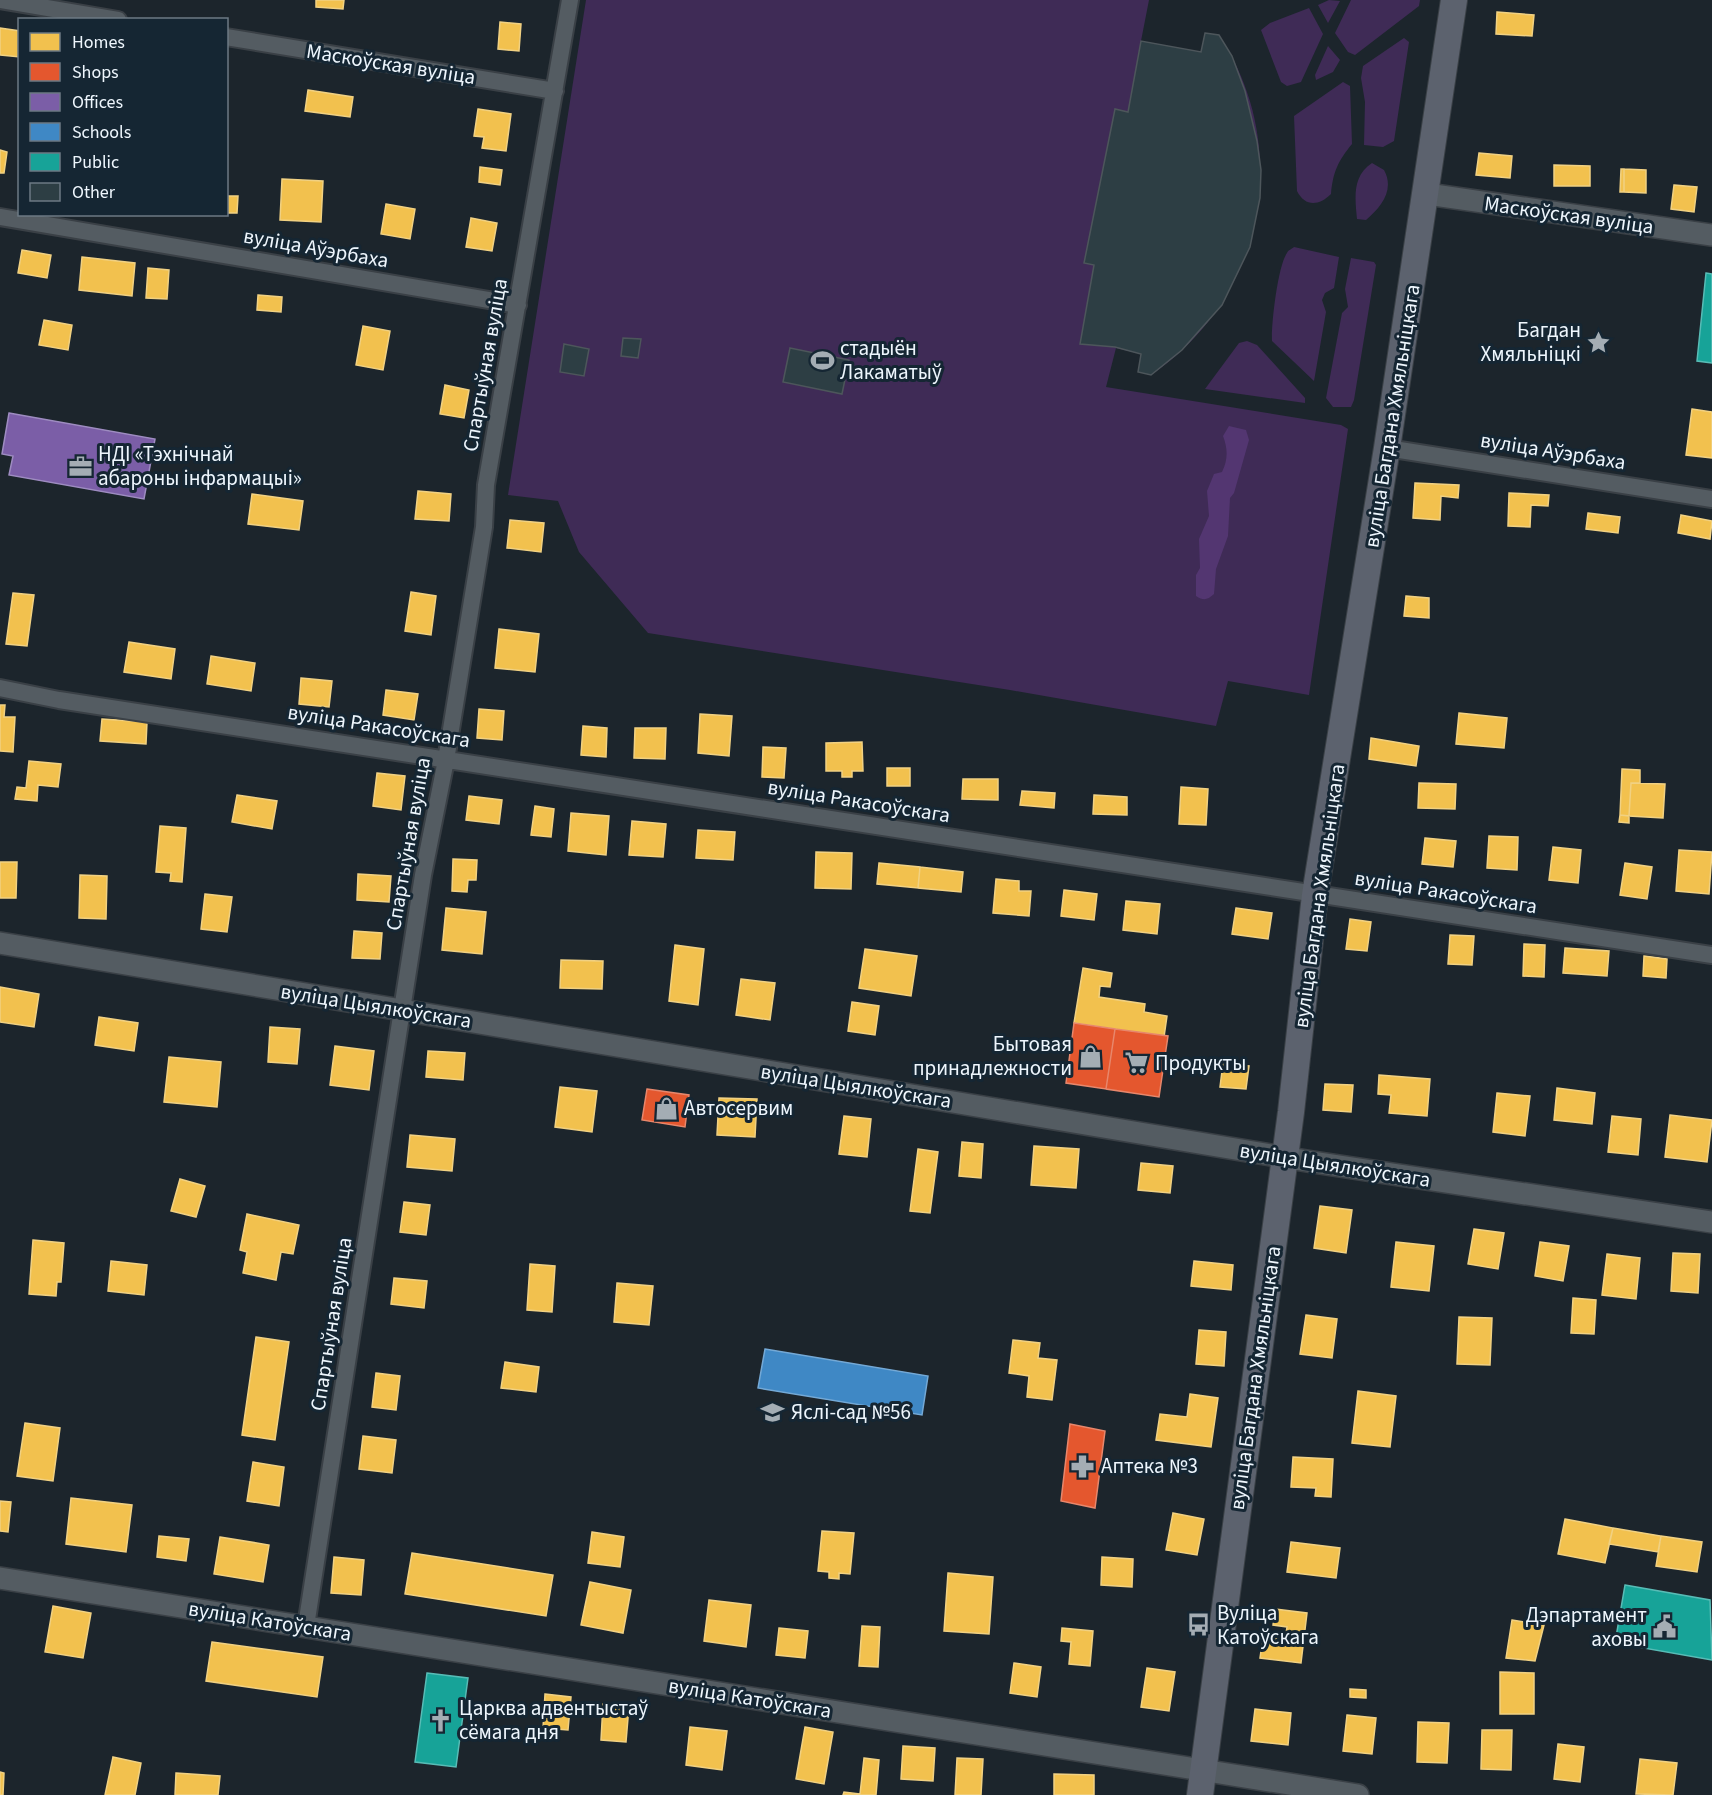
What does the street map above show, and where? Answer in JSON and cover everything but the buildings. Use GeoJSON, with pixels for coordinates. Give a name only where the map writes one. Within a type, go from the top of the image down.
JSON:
{"type":"FeatureCollection","features":[{"type":"Feature","properties":{"kind":"main road","name":"вуліца Багдана Хмяльніцкага"},"geometry":{"type":"LineString","coordinates":[[1202,1783],[1284,1157],[1315,895],[1388,448],[1455,0]]}},
{"type":"Feature","properties":{"kind":"street"},"geometry":{"type":"LineString","coordinates":[[0,0],[106,18]]}},
{"type":"Feature","properties":{"kind":"street","name":"Спартыўная вуліца"},"geometry":{"type":"LineString","coordinates":[[306,1626],[404,1011],[423,874],[446,760],[484,527],[486,485],[570,0]]}},
{"type":"Feature","properties":{"kind":"street","name":"Маскоўская вуліца"},"geometry":{"type":"LineString","coordinates":[[228,37],[555,91]]}},
{"type":"Feature","properties":{"kind":"street","name":"Маскоўская вуліца"},"geometry":{"type":"LineString","coordinates":[[1427,194],[1712,235]]}},
{"type":"Feature","properties":{"kind":"street","name":"вуліца Аўэрбаха"},"geometry":{"type":"LineString","coordinates":[[0,216],[518,305]]}},
{"type":"Feature","properties":{"kind":"street","name":"вуліца Аўэрбаха"},"geometry":{"type":"LineString","coordinates":[[1388,448],[1712,499]]}},
{"type":"Feature","properties":{"kind":"street","name":"вуліца Ракасоўскага"},"geometry":{"type":"LineString","coordinates":[[0,688],[59,700],[256,728],[446,760],[1712,956]]}},
{"type":"Feature","properties":{"kind":"street","name":"вуліца Цыялкоўскага"},"geometry":{"type":"LineString","coordinates":[[0,943],[1284,1157],[1712,1222]]}},
{"type":"Feature","properties":{"kind":"street","name":"вуліца Катоўскага"},"geometry":{"type":"LineString","coordinates":[[0,1578],[306,1626],[1202,1783],[1358,1795]]}},
{"type":"Feature","properties":{"kind":"shaded area","name":"стадыён Лакаматыў"},"geometry":{"type":"Polygon","coordinates":[[[586,0],[1149,0],[1141,41],[1201,52],[1205,33],[1219,35],[1242,79],[1256,125],[1260,172],[1255,219],[1242,264],[1220,305],[1189,343],[1151,375],[1138,372],[1141,354],[1116,348],[1106,387],[1341,425],[1348,429],[1309,695],[1228,681],[1216,726],[1010,690],[648,633],[579,552],[558,501],[508,495],[586,0]]]}},
{"type":"Feature","properties":{"kind":"shaded area"},"geometry":{"type":"Polygon","coordinates":[[[1329,0],[1340,1],[1328,23],[1318,5],[1329,0]]]}},
{"type":"Feature","properties":{"kind":"shaded area"},"geometry":{"type":"Polygon","coordinates":[[[1351,0],[1420,0],[1419,6],[1355,55],[1348,52],[1335,33],[1351,0]]]}},
{"type":"Feature","properties":{"kind":"shaded area"},"geometry":{"type":"Polygon","coordinates":[[[1309,8],[1323,34],[1301,82],[1287,86],[1281,82],[1261,30],[1270,23],[1309,8]]]}},
{"type":"Feature","properties":{"kind":"shaded area"},"geometry":{"type":"Polygon","coordinates":[[[1404,38],[1409,42],[1394,141],[1383,147],[1364,145],[1365,102],[1361,78],[1363,66],[1404,38]]]}},
{"type":"Feature","properties":{"kind":"shaded area"},"geometry":{"type":"Polygon","coordinates":[[[1328,46],[1340,60],[1333,72],[1316,80],[1315,75],[1328,46]]]}},
{"type":"Feature","properties":{"kind":"shaded area"},"geometry":{"type":"Polygon","coordinates":[[[1343,82],[1350,86],[1352,144],[1337,167],[1331,194],[1317,203],[1308,202],[1297,191],[1294,116],[1343,82]]]}},
{"type":"Feature","properties":{"kind":"shaded area"},"geometry":{"type":"Polygon","coordinates":[[[1372,163],[1384,170],[1388,184],[1387,191],[1385,198],[1372,215],[1366,220],[1357,219],[1356,188],[1361,174],[1372,163]]]}},
{"type":"Feature","properties":{"kind":"shaded area"},"geometry":{"type":"Polygon","coordinates":[[[1294,247],[1339,257],[1334,288],[1325,293],[1322,300],[1326,312],[1314,381],[1272,341],[1278,282],[1284,260],[1294,247]]]}},
{"type":"Feature","properties":{"kind":"shaded area"},"geometry":{"type":"Polygon","coordinates":[[[1351,258],[1374,262],[1376,265],[1354,400],[1351,407],[1333,407],[1326,398],[1342,313],[1348,307],[1345,289],[1351,258]]]}},
{"type":"Feature","properties":{"kind":"shaded area"},"geometry":{"type":"Polygon","coordinates":[[[1247,341],[1257,345],[1305,398],[1305,403],[1205,389],[1239,343],[1247,341]]]}},
{"type":"Feature","properties":{"kind":"shaded area"},"geometry":{"type":"Polygon","coordinates":[[[1229,426],[1246,430],[1249,440],[1234,493],[1230,498],[1228,536],[1216,569],[1214,594],[1203,599],[1196,596],[1196,575],[1200,568],[1199,539],[1209,516],[1207,491],[1214,474],[1222,472],[1225,463],[1226,450],[1223,436],[1229,426]]]}},
{"type":"Feature","properties":{"kind":"place","name":"Багдан Хмяльніцкі"},"geometry":{"type":"Point","coordinates":[1599,342]}},
{"type":"Feature","properties":{"kind":"place","name":"стадыён Лакаматыў"},"geometry":{"type":"Point","coordinates":[822,360]}},
{"type":"Feature","properties":{"kind":"place","name":"НДІ «Тэхнічнай абароны інфармацыі»"},"geometry":{"type":"Point","coordinates":[80,466]}},
{"type":"Feature","properties":{"kind":"place","name":"Бытовая принадлежности"},"geometry":{"type":"Point","coordinates":[1090,1056]}},
{"type":"Feature","properties":{"kind":"place","name":"Продукты"},"geometry":{"type":"Point","coordinates":[1137,1063]}},
{"type":"Feature","properties":{"kind":"place","name":"Автосервим"},"geometry":{"type":"Point","coordinates":[666,1108]}},
{"type":"Feature","properties":{"kind":"place","name":"Яслі-сад №56"},"geometry":{"type":"Point","coordinates":[773,1412]}},
{"type":"Feature","properties":{"kind":"place","name":"Аптека №3"},"geometry":{"type":"Point","coordinates":[1083,1466]}},
{"type":"Feature","properties":{"kind":"place","name":"Вуліца Катоўскага"},"geometry":{"type":"Point","coordinates":[1199,1625]}},
{"type":"Feature","properties":{"kind":"place","name":"Дэпартамент аховы"},"geometry":{"type":"Point","coordinates":[1665,1627]}},
{"type":"Feature","properties":{"kind":"place","name":"Царква адвентыстаў сёмага дня"},"geometry":{"type":"Point","coordinates":[441,1720]}}]}
